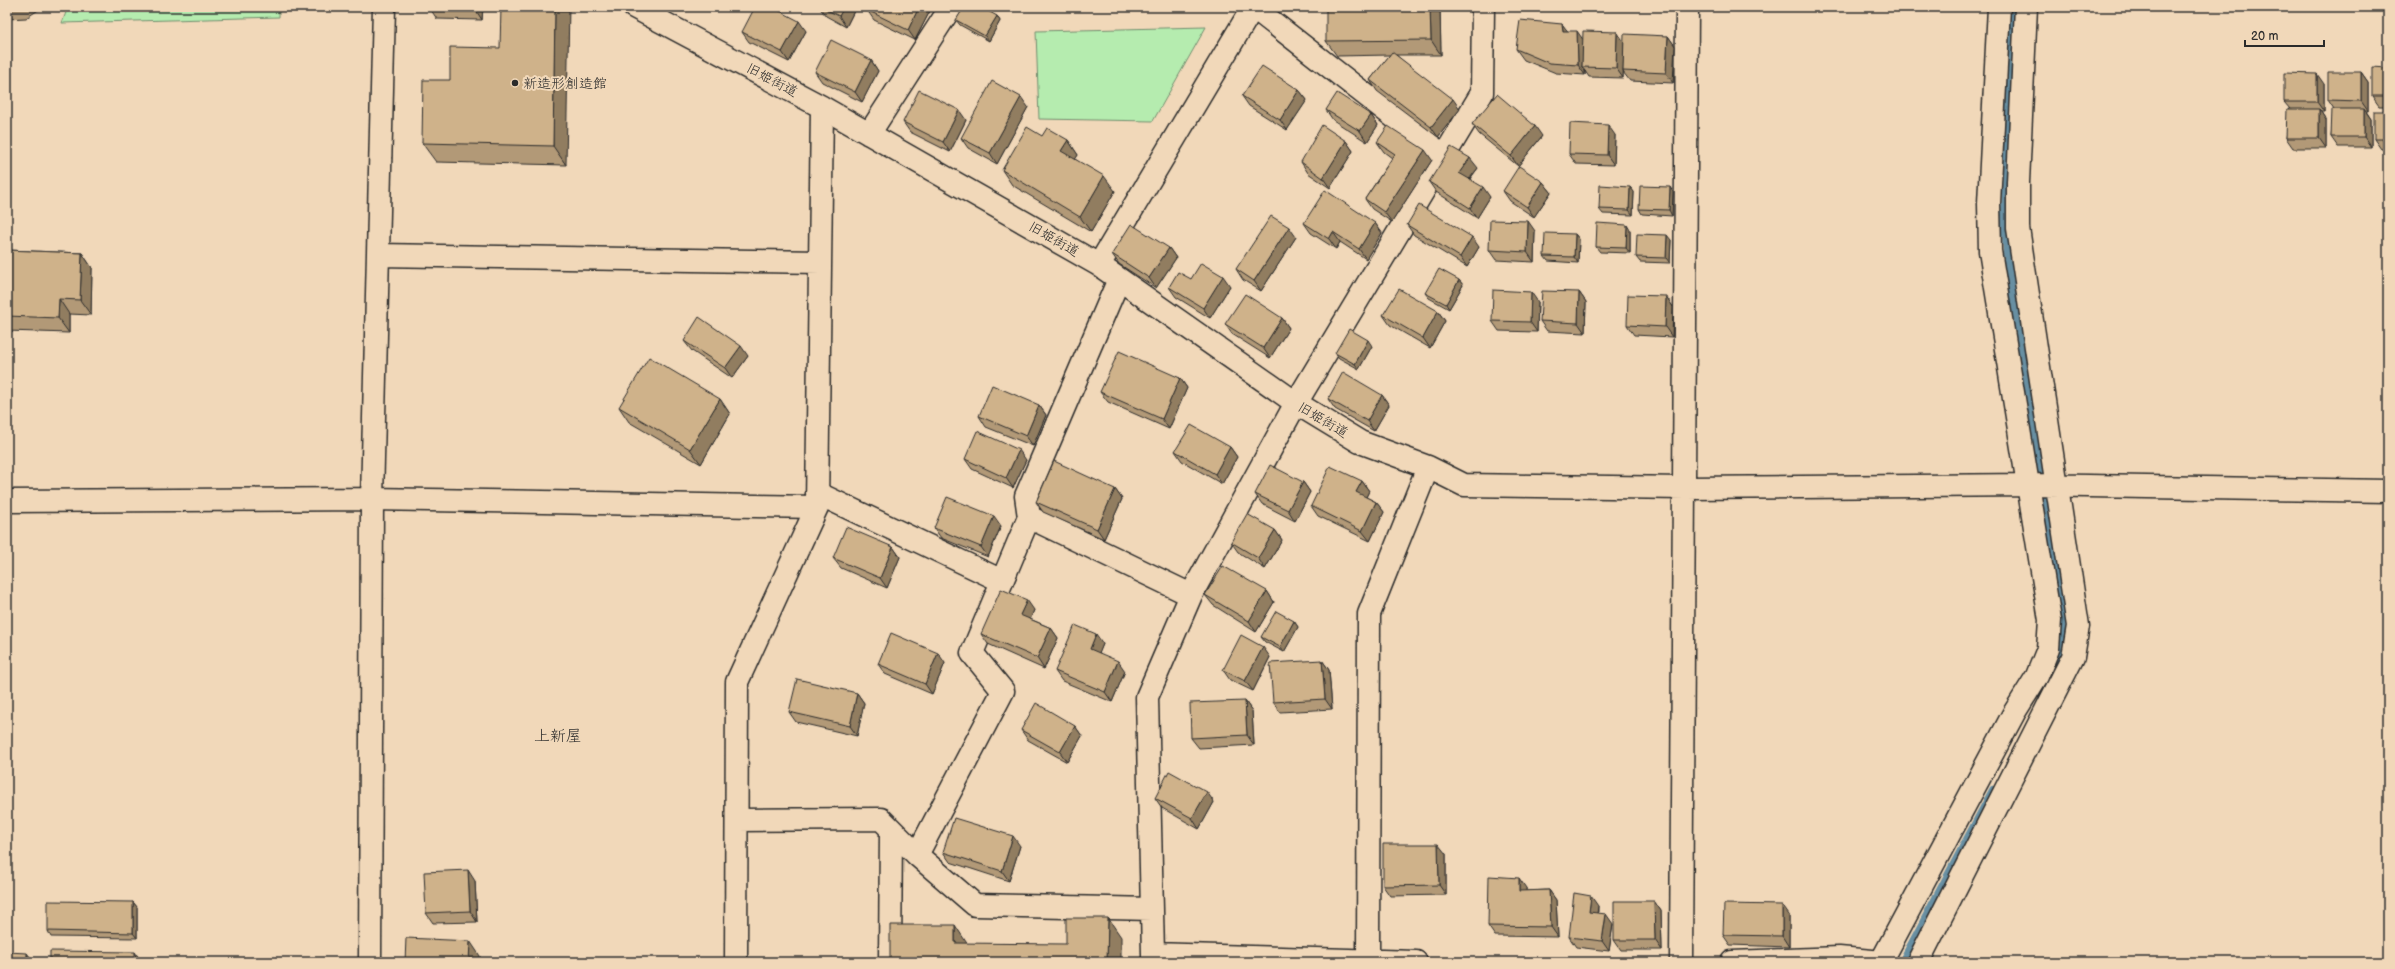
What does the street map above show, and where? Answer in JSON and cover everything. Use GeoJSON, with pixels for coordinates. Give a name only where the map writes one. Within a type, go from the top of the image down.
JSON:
{"type":"FeatureCollection","features":[{"type":"Feature","properties":{"kind":"street"},"geometry":{"type":"LineString","coordinates":[[370,962],[372,500],[384,7]]}},
{"type":"Feature","properties":{"kind":"street","name":"旧姫街道"},"geometry":{"type":"LineString","coordinates":[[634,7],[822,106],[1099,265],[1296,403],[1360,442],[1428,467],[1464,485],[1685,488]]}},
{"type":"Feature","properties":{"kind":"street"},"geometry":{"type":"LineString","coordinates":[[869,134],[951,7]]}},
{"type":"Feature","properties":{"kind":"street"},"geometry":{"type":"LineString","coordinates":[[1099,265],[1253,7],[1444,156]]}},
{"type":"Feature","properties":{"kind":"street"},"geometry":{"type":"LineString","coordinates":[[1416,962],[1368,960],[1153,958],[1148,697],[1191,595],[1296,403],[1482,93],[1483,7]]}},
{"type":"Feature","properties":{"kind":"street"},"geometry":{"type":"LineString","coordinates":[[1681,962],[1687,7]]}},
{"type":"Feature","properties":{"kind":"street"},"geometry":{"type":"LineString","coordinates":[[1732,962],[1839,958],[1882,962],[2014,713],[2037,676],[2048,649],[2050,620],[2030,486],[1990,251],[1989,203],[1999,7]]}},
{"type":"Feature","properties":{"kind":"street"},"geometry":{"type":"LineString","coordinates":[[1918,962],[2073,657],[2077,620],[2018,228],[2018,182],[2026,7]]}},
{"type":"Feature","properties":{"kind":"street"},"geometry":{"type":"LineString","coordinates":[[736,962],[737,682],[817,500],[822,106]]}},
{"type":"Feature","properties":{"kind":"street"},"geometry":{"type":"LineString","coordinates":[[378,255],[820,262]]}},
{"type":"Feature","properties":{"kind":"street"},"geometry":{"type":"LineString","coordinates":[[917,855],[1003,691],[972,653],[1029,517],[1026,496],[1119,279]]}},
{"type":"Feature","properties":{"kind":"street"},"geometry":{"type":"LineString","coordinates":[[1368,960],[1368,614],[1428,467]]}},
{"type":"Feature","properties":{"kind":"street"},"geometry":{"type":"LineString","coordinates":[[1685,488],[2058,486],[2388,491]]}},
{"type":"Feature","properties":{"kind":"street"},"geometry":{"type":"LineString","coordinates":[[7,501],[817,500],[1002,581]]}},
{"type":"Feature","properties":{"kind":"street"},"geometry":{"type":"LineString","coordinates":[[1029,517],[1191,595]]}},
{"type":"Feature","properties":{"kind":"street"},"geometry":{"type":"LineString","coordinates":[[737,820],[881,819],[917,855],[974,906],[1152,909]]}},
{"type":"Feature","properties":{"kind":"street"},"geometry":{"type":"LineString","coordinates":[[890,962],[891,829]]}},
{"type":"Feature","properties":{"kind":"green space"},"geometry":{"type":"Polygon","coordinates":[[[68,7],[279,7],[279,17],[62,23],[68,7]]]}},
{"type":"Feature","properties":{"kind":"green space"},"geometry":{"type":"Polygon","coordinates":[[[1206,27],[1153,121],[1039,119],[1036,31],[1206,27]]]}},
{"type":"Feature","properties":{"kind":"building","name":"新造形創造館"},"geometry":{"type":"Polygon","coordinates":[[[501,7],[555,7],[553,146],[422,143],[423,80],[450,80],[450,47],[500,48],[501,7]]]}},
{"type":"Feature","properties":{"kind":"building"},"geometry":{"type":"Polygon","coordinates":[[[755,7],[772,7],[799,21],[782,52],[742,32],[755,7]]]}},
{"type":"Feature","properties":{"kind":"building"},"geometry":{"type":"Polygon","coordinates":[[[821,7],[844,7],[839,16],[821,7]]]}},
{"type":"Feature","properties":{"kind":"building"},"geometry":{"type":"Polygon","coordinates":[[[869,7],[919,7],[908,30],[867,10],[869,7]]]}},
{"type":"Feature","properties":{"kind":"building"},"geometry":{"type":"Polygon","coordinates":[[[964,7],[981,7],[997,16],[985,36],[956,20],[964,7]]]}},
{"type":"Feature","properties":{"kind":"building"},"geometry":{"type":"Polygon","coordinates":[[[1326,7],[1430,7],[1431,40],[1326,41],[1326,7]]]}},
{"type":"Feature","properties":{"kind":"building"},"geometry":{"type":"Polygon","coordinates":[[[1520,20],[1562,24],[1563,31],[1577,31],[1578,65],[1549,63],[1516,49],[1520,20]]]}},
{"type":"Feature","properties":{"kind":"building"},"geometry":{"type":"Polygon","coordinates":[[[1583,31],[1617,32],[1616,68],[1582,67],[1583,31]]]}},
{"type":"Feature","properties":{"kind":"building"},"geometry":{"type":"Polygon","coordinates":[[[1624,34],[1668,36],[1666,73],[1623,71],[1624,34]]]}},
{"type":"Feature","properties":{"kind":"building"},"geometry":{"type":"Polygon","coordinates":[[[831,40],[871,60],[855,92],[815,72],[831,40]]]}},
{"type":"Feature","properties":{"kind":"building"},"geometry":{"type":"Polygon","coordinates":[[[1392,52],[1453,99],[1431,127],[1370,80],[1392,52]]]}},
{"type":"Feature","properties":{"kind":"building"},"geometry":{"type":"Polygon","coordinates":[[[1262,66],[1299,90],[1280,120],[1242,96],[1262,66]]]}},
{"type":"Feature","properties":{"kind":"building"},"geometry":{"type":"Polygon","coordinates":[[[2372,67],[2388,68],[2388,96],[2372,96],[2372,67]]]}},
{"type":"Feature","properties":{"kind":"building"},"geometry":{"type":"Polygon","coordinates":[[[2328,72],[2361,72],[2361,101],[2328,100],[2328,72]]]}},
{"type":"Feature","properties":{"kind":"building"},"geometry":{"type":"Polygon","coordinates":[[[2284,73],[2317,74],[2317,102],[2284,102],[2284,73]]]}},
{"type":"Feature","properties":{"kind":"building"},"geometry":{"type":"Polygon","coordinates":[[[992,81],[1021,97],[990,153],[961,138],[992,81]]]}},
{"type":"Feature","properties":{"kind":"building"},"geometry":{"type":"Polygon","coordinates":[[[919,90],[959,110],[943,142],[903,122],[919,90]]]}},
{"type":"Feature","properties":{"kind":"building"},"geometry":{"type":"Polygon","coordinates":[[[1337,93],[1371,115],[1360,131],[1326,110],[1337,93]]]}},
{"type":"Feature","properties":{"kind":"building"},"geometry":{"type":"Polygon","coordinates":[[[1497,94],[1535,126],[1511,156],[1472,124],[1497,94]]]}},
{"type":"Feature","properties":{"kind":"building"},"geometry":{"type":"Polygon","coordinates":[[[2287,109],[2319,109],[2319,138],[2286,138],[2287,109]]]}},
{"type":"Feature","properties":{"kind":"building"},"geometry":{"type":"Polygon","coordinates":[[[2332,109],[2364,109],[2364,137],[2331,137],[2332,109]]]}},
{"type":"Feature","properties":{"kind":"building"},"geometry":{"type":"Polygon","coordinates":[[[2374,111],[2388,111],[2388,139],[2374,139],[2374,111]]]}},
{"type":"Feature","properties":{"kind":"building"},"geometry":{"type":"Polygon","coordinates":[[[1570,123],[1608,125],[1607,155],[1569,154],[1570,123]]]}},
{"type":"Feature","properties":{"kind":"building"},"geometry":{"type":"Polygon","coordinates":[[[1322,125],[1346,141],[1323,178],[1301,162],[1322,125]]]}},
{"type":"Feature","properties":{"kind":"building"},"geometry":{"type":"Polygon","coordinates":[[[1388,126],[1425,150],[1384,212],[1365,199],[1395,154],[1377,142],[1388,126]]]}},
{"type":"Feature","properties":{"kind":"building"},"geometry":{"type":"Polygon","coordinates":[[[1027,127],[1042,136],[1047,128],[1068,140],[1061,151],[1104,176],[1080,217],[1002,170],[1027,127]]]}},
{"type":"Feature","properties":{"kind":"building"},"geometry":{"type":"Polygon","coordinates":[[[1451,147],[1470,158],[1459,173],[1483,187],[1470,208],[1429,182],[1451,147]]]}},
{"type":"Feature","properties":{"kind":"building"},"geometry":{"type":"Polygon","coordinates":[[[1519,166],[1543,182],[1527,207],[1503,191],[1519,166]]]}},
{"type":"Feature","properties":{"kind":"building"},"geometry":{"type":"Polygon","coordinates":[[[1600,185],[1630,187],[1629,210],[1599,209],[1600,185]]]}},
{"type":"Feature","properties":{"kind":"building"},"geometry":{"type":"Polygon","coordinates":[[[1640,186],[1670,187],[1669,210],[1639,209],[1640,186]]]}},
{"type":"Feature","properties":{"kind":"building"},"geometry":{"type":"Polygon","coordinates":[[[1325,190],[1375,223],[1359,249],[1333,232],[1329,239],[1304,223],[1325,190]]]}},
{"type":"Feature","properties":{"kind":"building"},"geometry":{"type":"Polygon","coordinates":[[[1419,205],[1472,237],[1460,257],[1407,225],[1419,205]]]}},
{"type":"Feature","properties":{"kind":"building"},"geometry":{"type":"Polygon","coordinates":[[[1271,216],[1289,227],[1254,281],[1236,269],[1271,216]]]}},
{"type":"Feature","properties":{"kind":"building"},"geometry":{"type":"Polygon","coordinates":[[[1490,220],[1528,221],[1527,252],[1489,250],[1490,220]]]}},
{"type":"Feature","properties":{"kind":"building"},"geometry":{"type":"Polygon","coordinates":[[[1597,223],[1627,225],[1626,248],[1596,247],[1597,223]]]}},
{"type":"Feature","properties":{"kind":"building"},"geometry":{"type":"Polygon","coordinates":[[[1131,224],[1169,248],[1149,278],[1112,254],[1131,224]]]}},
{"type":"Feature","properties":{"kind":"building"},"geometry":{"type":"Polygon","coordinates":[[[1545,233],[1575,234],[1574,257],[1544,256],[1545,233]]]}},
{"type":"Feature","properties":{"kind":"building"},"geometry":{"type":"Polygon","coordinates":[[[1637,234],[1667,235],[1666,258],[1636,257],[1637,234]]]}},
{"type":"Feature","properties":{"kind":"building"},"geometry":{"type":"Polygon","coordinates":[[[7,250],[82,253],[80,300],[59,299],[58,318],[7,316],[7,250]]]}},
{"type":"Feature","properties":{"kind":"building"},"geometry":{"type":"Polygon","coordinates":[[[1201,263],[1223,276],[1203,308],[1169,287],[1178,272],[1191,279],[1201,263]]]}},
{"type":"Feature","properties":{"kind":"building"},"geometry":{"type":"Polygon","coordinates":[[[1439,269],[1459,280],[1446,304],[1425,293],[1439,269]]]}},
{"type":"Feature","properties":{"kind":"building"},"geometry":{"type":"Polygon","coordinates":[[[1399,289],[1438,311],[1423,338],[1383,315],[1399,289]]]}},
{"type":"Feature","properties":{"kind":"building"},"geometry":{"type":"Polygon","coordinates":[[[1493,290],[1531,292],[1530,322],[1492,321],[1493,290]]]}},
{"type":"Feature","properties":{"kind":"building"},"geometry":{"type":"Polygon","coordinates":[[[1542,291],[1579,292],[1578,323],[1540,321],[1542,291]]]}},
{"type":"Feature","properties":{"kind":"building"},"geometry":{"type":"Polygon","coordinates":[[[1245,294],[1282,318],[1263,348],[1225,324],[1245,294]]]}},
{"type":"Feature","properties":{"kind":"building"},"geometry":{"type":"Polygon","coordinates":[[[1628,295],[1666,296],[1665,327],[1627,325],[1628,295]]]}},
{"type":"Feature","properties":{"kind":"building"},"geometry":{"type":"Polygon","coordinates":[[[699,317],[741,346],[725,368],[684,341],[699,317]]]}},
{"type":"Feature","properties":{"kind":"building"},"geometry":{"type":"Polygon","coordinates":[[[1349,329],[1368,340],[1355,364],[1335,353],[1349,329]]]}},
{"type":"Feature","properties":{"kind":"building"},"geometry":{"type":"Polygon","coordinates":[[[1119,351],[1180,378],[1162,419],[1100,392],[1119,351]]]}},
{"type":"Feature","properties":{"kind":"building"},"geometry":{"type":"Polygon","coordinates":[[[649,357],[720,399],[690,449],[619,407],[649,357]]]}},
{"type":"Feature","properties":{"kind":"building"},"geometry":{"type":"Polygon","coordinates":[[[1343,372],[1382,395],[1367,421],[1328,399],[1343,372]]]}},
{"type":"Feature","properties":{"kind":"building"},"geometry":{"type":"Polygon","coordinates":[[[992,385],[1039,405],[1026,436],[979,416],[992,385]]]}},
{"type":"Feature","properties":{"kind":"building"},"geometry":{"type":"Polygon","coordinates":[[[1191,425],[1230,447],[1215,474],[1175,451],[1191,425]]]}},
{"type":"Feature","properties":{"kind":"building"},"geometry":{"type":"Polygon","coordinates":[[[977,431],[1019,450],[1006,478],[965,459],[977,431]]]}},
{"type":"Feature","properties":{"kind":"building"},"geometry":{"type":"Polygon","coordinates":[[[1054,461],[1115,489],[1097,529],[1036,502],[1054,461]]]}},
{"type":"Feature","properties":{"kind":"building"},"geometry":{"type":"Polygon","coordinates":[[[1270,465],[1303,482],[1288,510],[1255,494],[1270,465]]]}},
{"type":"Feature","properties":{"kind":"building"},"geometry":{"type":"Polygon","coordinates":[[[1330,466],[1362,481],[1356,492],[1376,502],[1362,531],[1311,506],[1330,466]]]}},
{"type":"Feature","properties":{"kind":"building"},"geometry":{"type":"Polygon","coordinates":[[[947,497],[994,516],[981,547],[934,528],[947,497]]]}},
{"type":"Feature","properties":{"kind":"building"},"geometry":{"type":"Polygon","coordinates":[[[1247,514],[1275,530],[1258,558],[1231,542],[1247,514]]]}},
{"type":"Feature","properties":{"kind":"building"},"geometry":{"type":"Polygon","coordinates":[[[846,527],[893,547],[880,578],[833,558],[846,527]]]}},
{"type":"Feature","properties":{"kind":"building"},"geometry":{"type":"Polygon","coordinates":[[[1223,566],[1267,591],[1249,621],[1205,595],[1223,566]]]}},
{"type":"Feature","properties":{"kind":"building"},"geometry":{"type":"Polygon","coordinates":[[[1001,589],[1027,600],[1020,615],[1051,628],[1037,658],[981,634],[1001,589]]]}},
{"type":"Feature","properties":{"kind":"building"},"geometry":{"type":"Polygon","coordinates":[[[1276,611],[1294,621],[1280,647],[1261,637],[1276,611]]]}},
{"type":"Feature","properties":{"kind":"building"},"geometry":{"type":"Polygon","coordinates":[[[1075,625],[1096,634],[1090,649],[1118,661],[1105,692],[1055,671],[1075,625]]]}},
{"type":"Feature","properties":{"kind":"building"},"geometry":{"type":"Polygon","coordinates":[[[891,633],[938,653],[925,684],[878,664],[891,633]]]}},
{"type":"Feature","properties":{"kind":"building"},"geometry":{"type":"Polygon","coordinates":[[[1241,635],[1263,647],[1245,681],[1223,670],[1241,635]]]}},
{"type":"Feature","properties":{"kind":"building"},"geometry":{"type":"Polygon","coordinates":[[[1322,660],[1325,699],[1273,702],[1270,663],[1322,660]]]}},
{"type":"Feature","properties":{"kind":"building"},"geometry":{"type":"Polygon","coordinates":[[[797,679],[857,693],[850,726],[789,712],[797,679]]]}},
{"type":"Feature","properties":{"kind":"building"},"geometry":{"type":"Polygon","coordinates":[[[1245,701],[1247,735],[1191,738],[1190,703],[1245,701]]]}},
{"type":"Feature","properties":{"kind":"building"},"geometry":{"type":"Polygon","coordinates":[[[1036,703],[1075,726],[1060,752],[1021,730],[1036,703]]]}},
{"type":"Feature","properties":{"kind":"building"},"geometry":{"type":"Polygon","coordinates":[[[1169,771],[1207,792],[1192,818],[1155,798],[1169,771]]]}},
{"type":"Feature","properties":{"kind":"building"},"geometry":{"type":"Polygon","coordinates":[[[954,818],[1013,836],[1002,871],[943,852],[954,818]]]}},
{"type":"Feature","properties":{"kind":"building"},"geometry":{"type":"Polygon","coordinates":[[[1383,844],[1438,844],[1439,885],[1383,886],[1383,844]]]}},
{"type":"Feature","properties":{"kind":"building"},"geometry":{"type":"Polygon","coordinates":[[[468,870],[470,911],[426,913],[424,872],[468,870]]]}},
{"type":"Feature","properties":{"kind":"building"},"geometry":{"type":"Polygon","coordinates":[[[1489,876],[1519,878],[1519,891],[1549,890],[1551,927],[1488,926],[1489,876]]]}},
{"type":"Feature","properties":{"kind":"building"},"geometry":{"type":"Polygon","coordinates":[[[1574,893],[1591,896],[1589,912],[1606,914],[1602,941],[1569,937],[1574,893]]]}},
{"type":"Feature","properties":{"kind":"building"},"geometry":{"type":"Polygon","coordinates":[[[48,901],[133,902],[133,933],[48,931],[48,901]]]}},
{"type":"Feature","properties":{"kind":"building"},"geometry":{"type":"Polygon","coordinates":[[[1614,901],[1654,901],[1655,940],[1614,940],[1614,901]]]}},
{"type":"Feature","properties":{"kind":"building"},"geometry":{"type":"Polygon","coordinates":[[[1724,904],[1782,905],[1782,936],[1723,935],[1724,904]]]}},
{"type":"Feature","properties":{"kind":"building"},"geometry":{"type":"Polygon","coordinates":[[[1066,918],[1108,918],[1107,962],[890,962],[890,925],[955,925],[955,943],[1066,944],[1066,918]]]}},
{"type":"Feature","properties":{"kind":"building"},"geometry":{"type":"Polygon","coordinates":[[[406,938],[470,941],[469,962],[405,962],[406,938]]]}},
{"type":"Feature","properties":{"kind":"building"},"geometry":{"type":"Polygon","coordinates":[[[50,951],[135,952],[135,962],[50,962],[50,951]]]}},
{"type":"Feature","properties":{"kind":"building"},"geometry":{"type":"Polygon","coordinates":[[[7,952],[27,953],[27,962],[7,962],[7,952]]]}},
{"type":"Feature","properties":{"kind":"waterway"},"geometry":{"type":"LineString","coordinates":[[2013,7],[2005,215],[2008,270],[2061,595],[2062,641],[2054,675]]}},
{"type":"Feature","properties":{"kind":"waterway"},"geometry":{"type":"LineString","coordinates":[[1902,962],[1993,790]]}},
{"type":"Feature","properties":{"kind":"place","name":"新造形創造館"},"geometry":{"type":"Point","coordinates":[515,83]}},
{"type":"Feature","properties":{"kind":"district","name":"上新屋"},"geometry":{"type":"Point","coordinates":[558,736]}}]}
